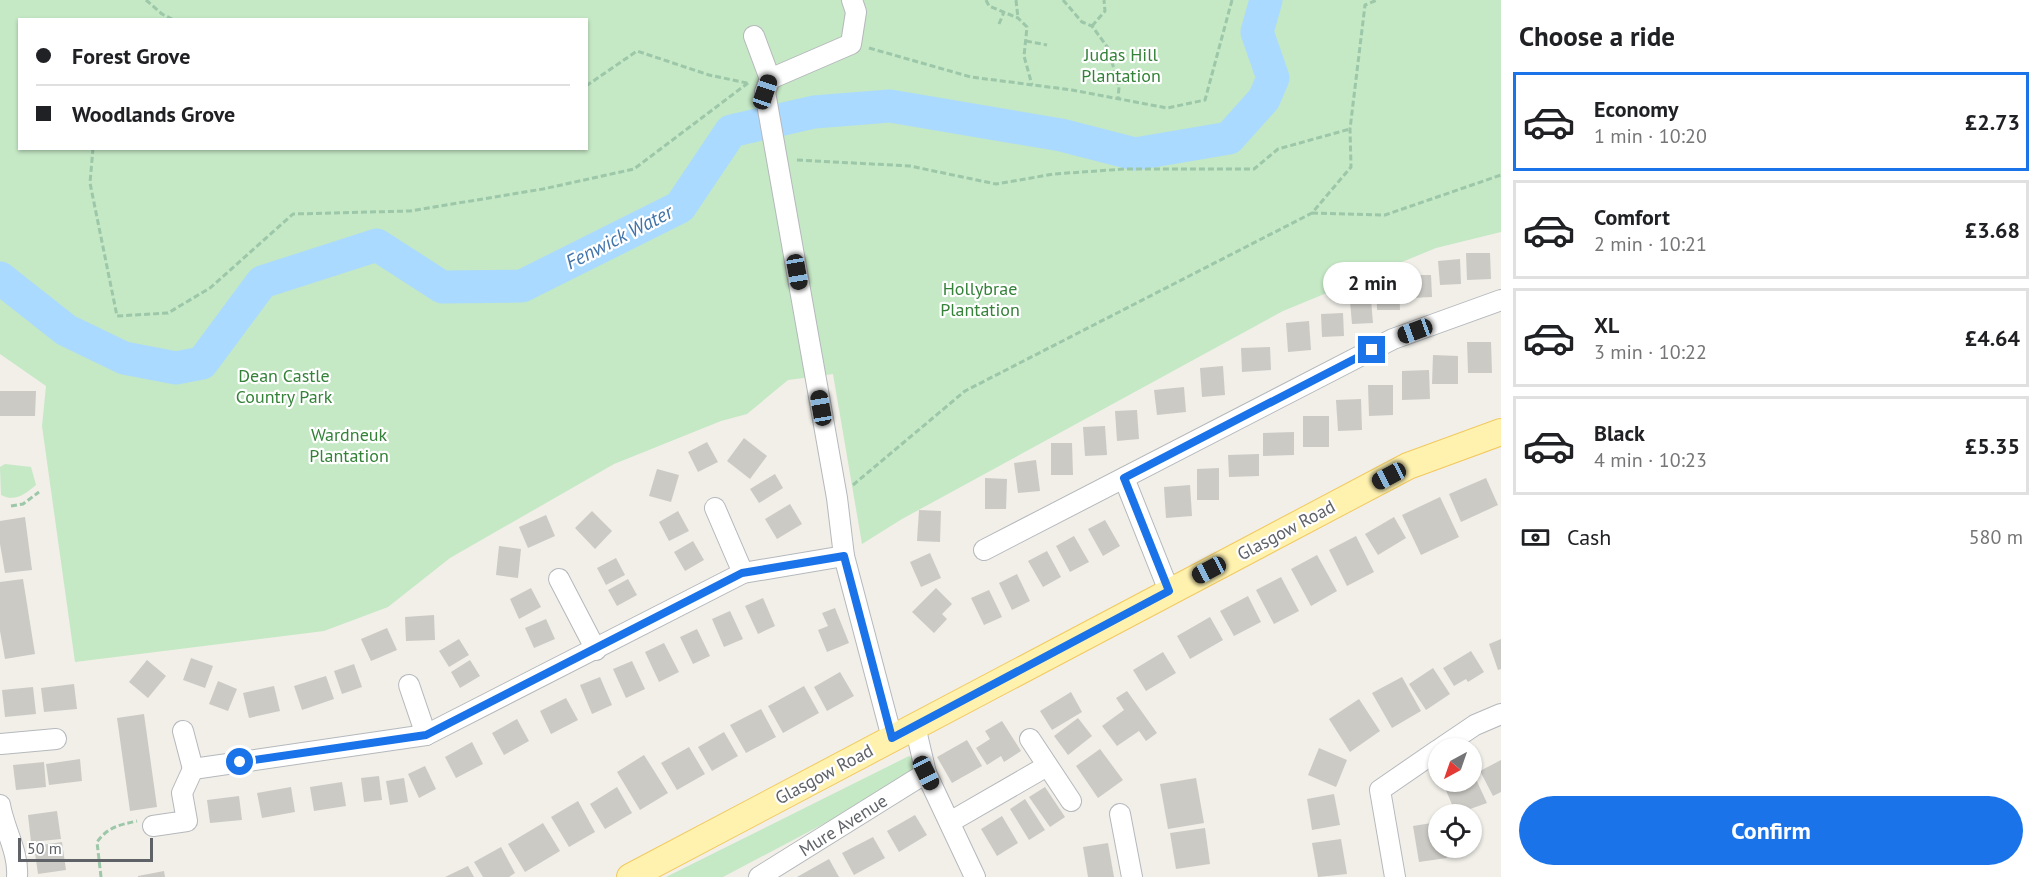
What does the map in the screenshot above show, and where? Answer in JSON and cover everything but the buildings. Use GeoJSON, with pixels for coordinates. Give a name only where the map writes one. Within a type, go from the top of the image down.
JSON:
{"type":"FeatureCollection","features":[{"type":"Feature","properties":{"kind":"main road","name":"Glasgow Road"},"geometry":{"type":"LineString","coordinates":[[630,877],[1408,466],[1501,432]]}},
{"type":"Feature","properties":{"kind":"street"},"geometry":{"type":"LineString","coordinates":[[761,84],[851,44],[856,12],[852,0]]}},
{"type":"Feature","properties":{"kind":"street"},"geometry":{"type":"LineString","coordinates":[[754,36],[837,498],[844,556],[892,738]]}},
{"type":"Feature","properties":{"kind":"street"},"geometry":{"type":"LineString","coordinates":[[984,550],[1393,339],[1501,300]]}},
{"type":"Feature","properties":{"kind":"street"},"geometry":{"type":"LineString","coordinates":[[1124,478],[1169,591]]}},
{"type":"Feature","properties":{"kind":"street"},"geometry":{"type":"LineString","coordinates":[[714,508],[742,573]]}},
{"type":"Feature","properties":{"kind":"street"},"geometry":{"type":"LineString","coordinates":[[193,769],[426,735],[596,650],[742,573],[844,556]]}},
{"type":"Feature","properties":{"kind":"street"},"geometry":{"type":"LineString","coordinates":[[559,579],[596,650]]}},
{"type":"Feature","properties":{"kind":"street"},"geometry":{"type":"LineString","coordinates":[[409,685],[426,735]]}},
{"type":"Feature","properties":{"kind":"street"},"geometry":{"type":"LineString","coordinates":[[1456,738],[1475,725],[1501,714]]}},
{"type":"Feature","properties":{"kind":"street"},"geometry":{"type":"LineString","coordinates":[[915,726],[926,773],[975,877]]}},
{"type":"Feature","properties":{"kind":"street"},"geometry":{"type":"LineString","coordinates":[[153,826],[187,821],[182,793],[193,769],[183,730]]}},
{"type":"Feature","properties":{"kind":"street"},"geometry":{"type":"LineString","coordinates":[[0,748],[56,739]]}},
{"type":"Feature","properties":{"kind":"street"},"geometry":{"type":"LineString","coordinates":[[1030,739],[1071,801]]}},
{"type":"Feature","properties":{"kind":"street"},"geometry":{"type":"LineString","coordinates":[[1395,877],[1380,790],[1428,757]]}},
{"type":"Feature","properties":{"kind":"street"},"geometry":{"type":"LineString","coordinates":[[950,822],[1047,765]]}},
{"type":"Feature","properties":{"kind":"street","name":"Mure Avenue"},"geometry":{"type":"LineString","coordinates":[[759,877],[926,773]]}},
{"type":"Feature","properties":{"kind":"street"},"geometry":{"type":"LineString","coordinates":[[0,805],[2,819],[11,841],[18,869],[17,877]]}},
{"type":"Feature","properties":{"kind":"street"},"geometry":{"type":"LineString","coordinates":[[1120,814],[1132,877]]}},
{"type":"Feature","properties":{"kind":"path"},"geometry":{"type":"LineString","coordinates":[[146,0],[170,18]]}},
{"type":"Feature","properties":{"kind":"path"},"geometry":{"type":"LineString","coordinates":[[986,0],[989,6],[1018,18],[1027,27],[1024,56],[1032,85]]}},
{"type":"Feature","properties":{"kind":"path"},"geometry":{"type":"LineString","coordinates":[[1016,0],[1018,18]]}},
{"type":"Feature","properties":{"kind":"path"},"geometry":{"type":"LineString","coordinates":[[1063,0],[1082,22],[1092,26],[1108,48],[1119,87],[1118,99]]}},
{"type":"Feature","properties":{"kind":"path"},"geometry":{"type":"LineString","coordinates":[[1092,26],[1105,11],[1104,0]]}},
{"type":"Feature","properties":{"kind":"path"},"geometry":{"type":"LineString","coordinates":[[851,44],[971,77],[1167,108],[1205,100],[1232,0]]}},
{"type":"Feature","properties":{"kind":"path"},"geometry":{"type":"LineString","coordinates":[[837,498],[965,391],[1312,213],[1351,167],[1350,129],[1367,0]]}},
{"type":"Feature","properties":{"kind":"path"},"geometry":{"type":"LineString","coordinates":[[1365,5],[1377,0]]}},
{"type":"Feature","properties":{"kind":"path"},"geometry":{"type":"LineString","coordinates":[[999,24],[1004,12]]}},
{"type":"Feature","properties":{"kind":"path"},"geometry":{"type":"LineString","coordinates":[[1026,41],[1047,45]]}},
{"type":"Feature","properties":{"kind":"path"},"geometry":{"type":"LineString","coordinates":[[588,85],[637,51],[708,75],[761,84]]}},
{"type":"Feature","properties":{"kind":"path"},"geometry":{"type":"LineString","coordinates":[[93,150],[90,183],[117,316],[168,313],[210,288],[293,214],[410,212],[543,189],[634,169],[761,84]]}},
{"type":"Feature","properties":{"kind":"path"},"geometry":{"type":"LineString","coordinates":[[776,154],[910,166],[996,184],[1054,174],[1125,169],[1254,169],[1278,149],[1350,129]]}},
{"type":"Feature","properties":{"kind":"path"},"geometry":{"type":"LineString","coordinates":[[1312,213],[1385,215],[1501,175]]}},
{"type":"Feature","properties":{"kind":"path"},"geometry":{"type":"LineString","coordinates":[[11,506],[22,504],[39,492]]}},
{"type":"Feature","properties":{"kind":"path"},"geometry":{"type":"LineString","coordinates":[[101,877],[97,842],[105,832],[117,825],[138,821],[153,826]]}},
{"type":"Feature","properties":{"kind":"green space","name":"Dean Castle Country Park"},"geometry":{"type":"Polygon","coordinates":[[[0,0],[1501,0],[1501,232],[1436,248],[1283,311],[902,519],[862,544],[833,374],[788,380],[747,414],[721,421],[614,464],[450,558],[388,607],[324,631],[75,662],[42,426],[46,386],[0,354],[0,0]]]}},
{"type":"Feature","properties":{"kind":"green space"},"geometry":{"type":"Polygon","coordinates":[[[5,464],[31,467],[36,485],[15,498],[1,495],[0,467],[5,464]]]}},
{"type":"Feature","properties":{"kind":"green space"},"geometry":{"type":"Polygon","coordinates":[[[909,756],[913,759],[916,768],[882,793],[723,877],[666,877],[909,756]]]}},
{"type":"Feature","properties":{"kind":"waterway","name":"Fenwick Water"},"geometry":{"type":"LineString","coordinates":[[0,278],[66,330],[124,358],[176,368],[202,363],[262,282],[377,245],[442,287],[522,286],[680,207],[731,131],[814,112],[890,106],[1061,135],[1135,154],[1229,138],[1264,99],[1273,78],[1257,32],[1266,0]]}},
{"type":"Feature","properties":{"kind":"route"},"geometry":{"type":"LineString","coordinates":[[240,762],[426,735],[596,650],[742,573],[844,556],[892,738],[1169,591],[1124,478],[1372,350]]}},
{"type":"Feature","properties":{"kind":"park label","name":"Judas Hill Plantation"},"geometry":{"type":"Point","coordinates":[1121,64]}},
{"type":"Feature","properties":{"kind":"park label","name":"Hollybrae Plantation"},"geometry":{"type":"Point","coordinates":[980,298]}},
{"type":"Feature","properties":{"kind":"park label","name":"Wardneuk Plantation"},"geometry":{"type":"Point","coordinates":[349,444]}}]}
